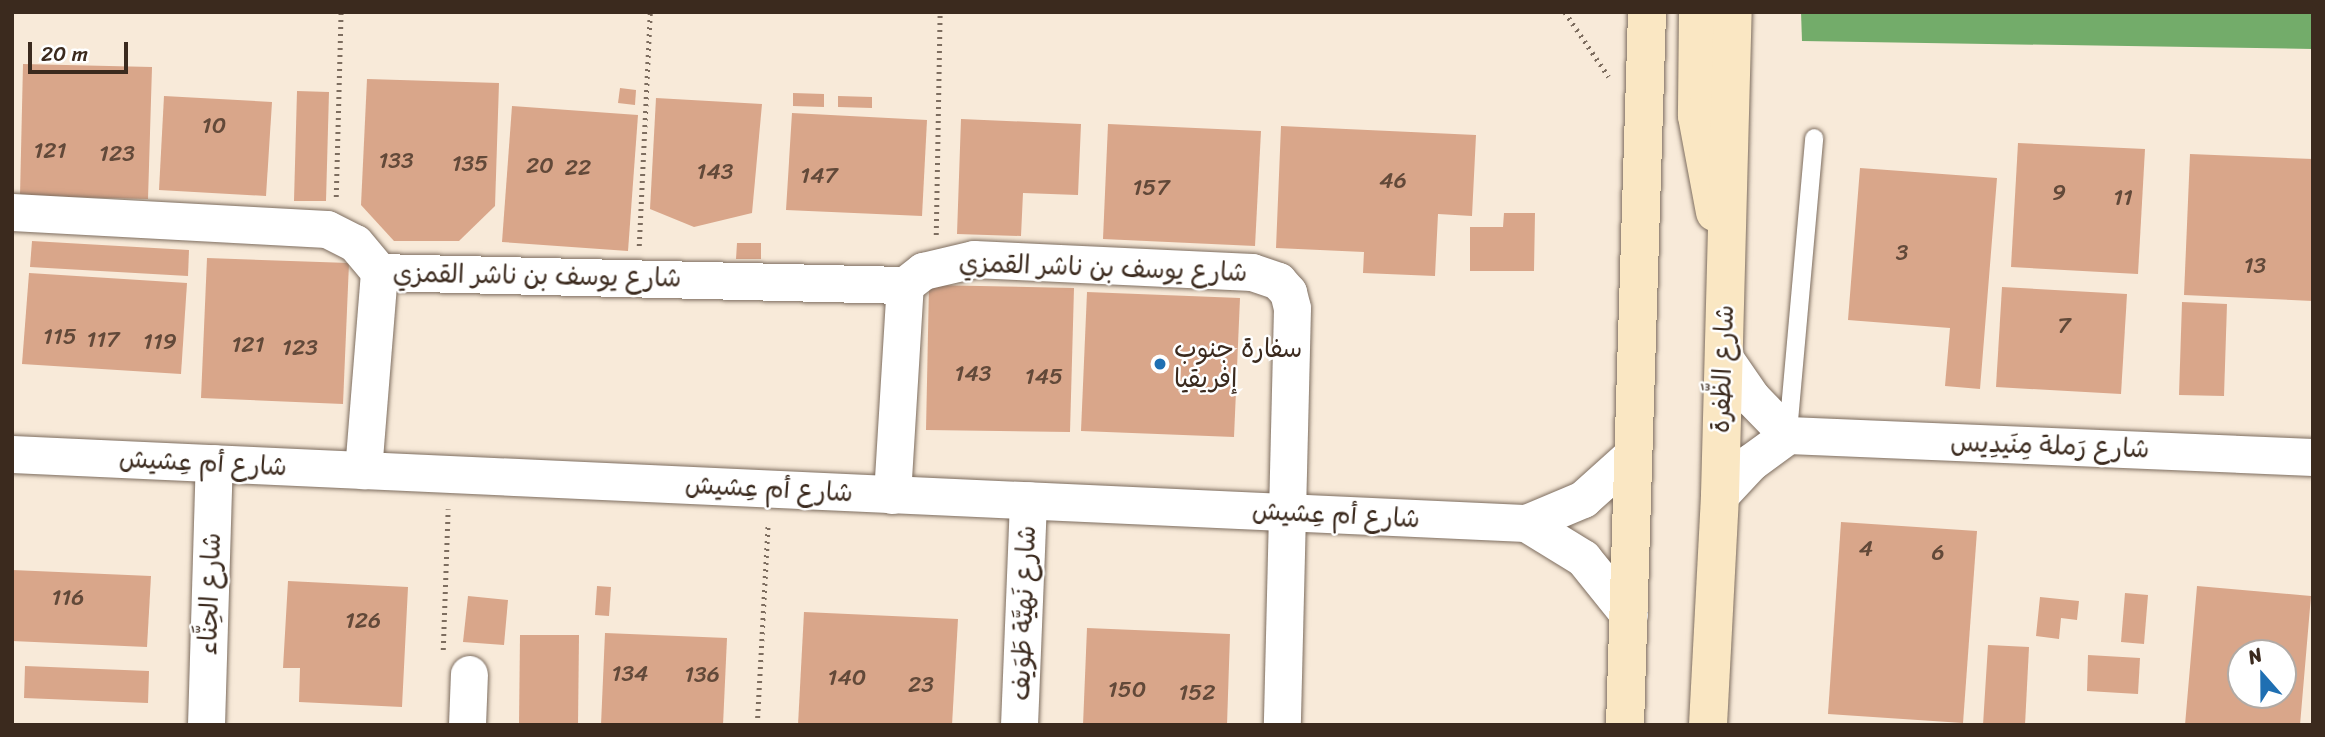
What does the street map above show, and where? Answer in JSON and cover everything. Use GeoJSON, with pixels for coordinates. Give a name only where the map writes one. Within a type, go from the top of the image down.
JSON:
{"type":"FeatureCollection","features":[{"type":"Feature","properties":{"kind":"main road"},"geometry":{"type":"LineString","coordinates":[[1625,725],[1647,12]]}},
{"type":"Feature","properties":{"kind":"main road"},"geometry":{"type":"LineString","coordinates":[[1698,12],[1698,128],[1712,200],[1727,247]]}},
{"type":"Feature","properties":{"kind":"main road","name":"شارع الظَّفرة"},"geometry":{"type":"LineString","coordinates":[[1707,725],[1720,495],[1732,12]]}},
{"type":"Feature","properties":{"kind":"street"},"geometry":{"type":"LineString","coordinates":[[12,212],[335,232]]}},
{"type":"Feature","properties":{"kind":"street","name":"شارع يوسف بن ناشر القمزي"},"geometry":{"type":"LineString","coordinates":[[335,232],[355,243],[379,272],[363,470]]}},
{"type":"Feature","properties":{"kind":"street","name":"شارع يوسف بن ناشر القمزي"},"geometry":{"type":"LineString","coordinates":[[379,272],[637,278],[914,278],[974,259],[1252,272],[1278,281],[1287,292],[1292,308],[1282,725]]}},
{"type":"Feature","properties":{"kind":"street"},"geometry":{"type":"LineString","coordinates":[[892,495],[914,278]]}},
{"type":"Feature","properties":{"kind":"street"},"geometry":{"type":"LineString","coordinates":[[1720,495],[1751,462],[1788,435],[1752,398],[1723,356]]}},
{"type":"Feature","properties":{"kind":"street","name":"شارع رَملة مِنَيدِيس"},"geometry":{"type":"LineString","coordinates":[[1788,435],[2313,457]]}},
{"type":"Feature","properties":{"kind":"street","name":"شارع أم عِشيش"},"geometry":{"type":"LineString","coordinates":[[12,454],[1526,523],[1583,499],[1633,454]]}},
{"type":"Feature","properties":{"kind":"street","name":"شارع الحِنَّاء"},"geometry":{"type":"LineString","coordinates":[[206,725],[214,463]]}},
{"type":"Feature","properties":{"kind":"street","name":"شارع نَهيَّة طَوَيف"},"geometry":{"type":"LineString","coordinates":[[1019,725],[1028,500]]}},
{"type":"Feature","properties":{"kind":"street","name":"شارع أم عِشيش"},"geometry":{"type":"LineString","coordinates":[[1526,523],[1583,558],[1629,615]]}},
{"type":"Feature","properties":{"kind":"street"},"geometry":{"type":"LineString","coordinates":[[467,725],[469,674]]}},
{"type":"Feature","properties":{"kind":"lane"},"geometry":{"type":"LineString","coordinates":[[1788,435],[1814,138]]}},
{"type":"Feature","properties":{"kind":"path"},"geometry":{"type":"LineString","coordinates":[[335,232],[341,12]]}},
{"type":"Feature","properties":{"kind":"path"},"geometry":{"type":"LineString","coordinates":[[637,278],[650,12]]}},
{"type":"Feature","properties":{"kind":"path"},"geometry":{"type":"LineString","coordinates":[[914,278],[935,246],[940,12]]}},
{"type":"Feature","properties":{"kind":"path"},"geometry":{"type":"LineString","coordinates":[[1565,12],[1604,75],[1644,92]]}},
{"type":"Feature","properties":{"kind":"path"},"geometry":{"type":"LineString","coordinates":[[450,473],[442,673],[469,674]]}},
{"type":"Feature","properties":{"kind":"path"},"geometry":{"type":"LineString","coordinates":[[757,725],[770,489]]}},
{"type":"Feature","properties":{"kind":"green space"},"geometry":{"type":"Polygon","coordinates":[[[1801,12],[2313,12],[2313,49],[1802,41],[1801,12]]]}},
{"type":"Feature","properties":{"kind":"building"},"geometry":{"type":"Polygon","coordinates":[[[23,64],[152,67],[148,199],[20,196],[23,64]]]}},
{"type":"Feature","properties":{"kind":"building"},"geometry":{"type":"Polygon","coordinates":[[[367,79],[499,83],[495,206],[459,241],[394,241],[361,205],[367,79]]]}},
{"type":"Feature","properties":{"kind":"building"},"geometry":{"type":"Polygon","coordinates":[[[620,88],[636,90],[635,105],[618,103],[620,88]]]}},
{"type":"Feature","properties":{"kind":"building"},"geometry":{"type":"Polygon","coordinates":[[[297,91],[329,92],[326,201],[294,201],[297,91]]]}},
{"type":"Feature","properties":{"kind":"building"},"geometry":{"type":"Polygon","coordinates":[[[793,93],[824,94],[824,107],[793,106],[793,93]]]}},
{"type":"Feature","properties":{"kind":"building"},"geometry":{"type":"Polygon","coordinates":[[[164,96],[272,102],[266,196],[159,190],[164,96]]]}},
{"type":"Feature","properties":{"kind":"building"},"geometry":{"type":"Polygon","coordinates":[[[838,96],[872,97],[872,108],[838,107],[838,96]]]}},
{"type":"Feature","properties":{"kind":"building"},"geometry":{"type":"Polygon","coordinates":[[[656,98],[762,104],[752,213],[694,227],[650,209],[656,98]]]}},
{"type":"Feature","properties":{"kind":"building"},"geometry":{"type":"Polygon","coordinates":[[[512,106],[638,115],[628,251],[502,242],[512,106]]]}},
{"type":"Feature","properties":{"kind":"building"},"geometry":{"type":"Polygon","coordinates":[[[792,113],[927,120],[922,216],[786,210],[792,113]]]}},
{"type":"Feature","properties":{"kind":"building"},"geometry":{"type":"Polygon","coordinates":[[[961,119],[1081,124],[1078,195],[1023,193],[1021,236],[957,234],[961,119]]]}},
{"type":"Feature","properties":{"kind":"building"},"geometry":{"type":"Polygon","coordinates":[[[1108,124],[1261,131],[1255,246],[1103,239],[1108,124]]]}},
{"type":"Feature","properties":{"kind":"building"},"geometry":{"type":"Polygon","coordinates":[[[1281,126],[1476,135],[1472,216],[1438,214],[1435,276],[1363,273],[1364,252],[1276,248],[1281,126]]]}},
{"type":"Feature","properties":{"kind":"building"},"geometry":{"type":"Polygon","coordinates":[[[2018,143],[2145,149],[2138,274],[2011,267],[2018,143]]]}},
{"type":"Feature","properties":{"kind":"building"},"geometry":{"type":"Polygon","coordinates":[[[2190,154],[2313,159],[2313,301],[2184,295],[2190,154]]]}},
{"type":"Feature","properties":{"kind":"building"},"geometry":{"type":"Polygon","coordinates":[[[1860,168],[1997,178],[1980,389],[1945,386],[1950,328],[1848,320],[1860,168]]]}},
{"type":"Feature","properties":{"kind":"building"},"geometry":{"type":"Polygon","coordinates":[[[1504,213],[1535,213],[1534,271],[1470,271],[1470,227],[1503,227],[1504,213]]]}},
{"type":"Feature","properties":{"kind":"building"},"geometry":{"type":"Polygon","coordinates":[[[32,241],[189,250],[188,276],[30,267],[32,241]]]}},
{"type":"Feature","properties":{"kind":"building"},"geometry":{"type":"Polygon","coordinates":[[[737,243],[761,243],[761,259],[736,259],[737,243]]]}},
{"type":"Feature","properties":{"kind":"building"},"geometry":{"type":"Polygon","coordinates":[[[207,258],[349,263],[343,404],[201,398],[207,258]]]}},
{"type":"Feature","properties":{"kind":"building"},"geometry":{"type":"Polygon","coordinates":[[[29,273],[187,283],[181,374],[22,364],[29,273]]]}},
{"type":"Feature","properties":{"kind":"building"},"geometry":{"type":"Polygon","coordinates":[[[929,285],[1074,288],[1070,432],[926,430],[929,285]]]}},
{"type":"Feature","properties":{"kind":"building"},"geometry":{"type":"Polygon","coordinates":[[[2002,287],[2127,294],[2121,394],[1996,387],[2002,287]]]}},
{"type":"Feature","properties":{"kind":"building","name":"سفارة جنوب إفريقيا"},"geometry":{"type":"Polygon","coordinates":[[[1087,292],[1240,298],[1234,437],[1081,431],[1087,292]]]}},
{"type":"Feature","properties":{"kind":"building"},"geometry":{"type":"Polygon","coordinates":[[[2182,302],[2227,304],[2224,396],[2179,395],[2182,302]]]}},
{"type":"Feature","properties":{"kind":"building"},"geometry":{"type":"Polygon","coordinates":[[[1841,522],[1977,531],[1963,723],[1828,714],[1841,522]]]}},
{"type":"Feature","properties":{"kind":"building"},"geometry":{"type":"Polygon","coordinates":[[[12,570],[151,576],[147,647],[12,641],[12,570]]]}},
{"type":"Feature","properties":{"kind":"building"},"geometry":{"type":"Polygon","coordinates":[[[288,581],[408,587],[402,707],[299,702],[300,668],[283,668],[288,581]]]}},
{"type":"Feature","properties":{"kind":"building"},"geometry":{"type":"Polygon","coordinates":[[[597,586],[611,587],[609,616],[595,615],[597,586]]]}},
{"type":"Feature","properties":{"kind":"building"},"geometry":{"type":"Polygon","coordinates":[[[2197,586],[2311,596],[2300,725],[2185,725],[2197,586]]]}},
{"type":"Feature","properties":{"kind":"building"},"geometry":{"type":"Polygon","coordinates":[[[2125,593],[2148,595],[2144,644],[2121,642],[2125,593]]]}},
{"type":"Feature","properties":{"kind":"building"},"geometry":{"type":"Polygon","coordinates":[[[468,596],[508,600],[504,645],[463,642],[468,596]]]}},
{"type":"Feature","properties":{"kind":"building"},"geometry":{"type":"Polygon","coordinates":[[[2040,597],[2079,601],[2077,620],[2061,618],[2059,639],[2036,636],[2040,597]]]}},
{"type":"Feature","properties":{"kind":"building"},"geometry":{"type":"Polygon","coordinates":[[[804,612],[958,619],[952,725],[798,725],[804,612]]]}},
{"type":"Feature","properties":{"kind":"building"},"geometry":{"type":"Polygon","coordinates":[[[1087,628],[1230,634],[1227,725],[1083,725],[1087,628]]]}},
{"type":"Feature","properties":{"kind":"building"},"geometry":{"type":"Polygon","coordinates":[[[605,633],[727,638],[723,725],[601,725],[605,633]]]}},
{"type":"Feature","properties":{"kind":"building"},"geometry":{"type":"Polygon","coordinates":[[[520,635],[579,635],[578,725],[519,725],[520,635]]]}},
{"type":"Feature","properties":{"kind":"building"},"geometry":{"type":"Polygon","coordinates":[[[1988,645],[2029,647],[2025,725],[1983,725],[1988,645]]]}},
{"type":"Feature","properties":{"kind":"building"},"geometry":{"type":"Polygon","coordinates":[[[2088,655],[2140,658],[2138,694],[2087,691],[2088,655]]]}},
{"type":"Feature","properties":{"kind":"building"},"geometry":{"type":"Polygon","coordinates":[[[25,666],[149,671],[148,703],[24,698],[25,666]]]}},
{"type":"Feature","properties":{"kind":"place","name":"سفارة جنوب إفريقيا"},"geometry":{"type":"Point","coordinates":[1160,364]}}]}
